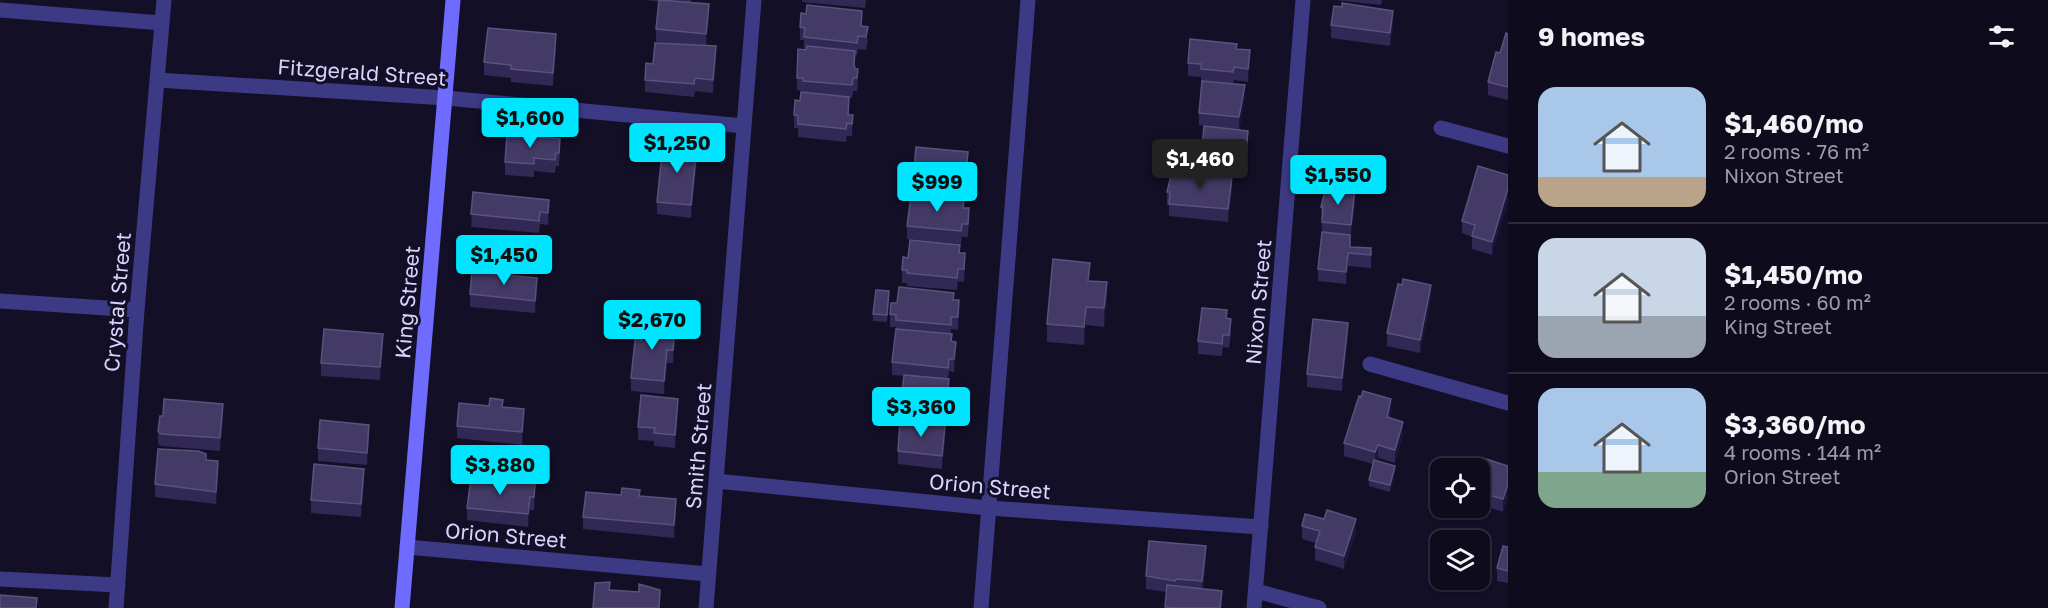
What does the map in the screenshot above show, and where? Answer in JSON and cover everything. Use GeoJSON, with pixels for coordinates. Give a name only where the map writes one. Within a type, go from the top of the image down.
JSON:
{"type":"FeatureCollection","features":[{"type":"Feature","properties":{"kind":"street","name":"Crystal Street"},"geometry":{"type":"LineString","coordinates":[[116,608],[137,310],[164,0]]}},
{"type":"Feature","properties":{"kind":"street","name":"King Street"},"geometry":{"type":"LineString","coordinates":[[402,608],[453,0]]}},
{"type":"Feature","properties":{"kind":"street","name":"Smith Street"},"geometry":{"type":"LineString","coordinates":[[706,608],[754,0]]}},
{"type":"Feature","properties":{"kind":"street"},"geometry":{"type":"LineString","coordinates":[[981,608],[1028,0]]}},
{"type":"Feature","properties":{"kind":"street","name":"Nixon Street"},"geometry":{"type":"LineString","coordinates":[[1254,608],[1303,0]]}},
{"type":"Feature","properties":{"kind":"street"},"geometry":{"type":"LineString","coordinates":[[0,10],[162,23]]}},
{"type":"Feature","properties":{"kind":"street","name":"Fitzgerald Street"},"geometry":{"type":"LineString","coordinates":[[158,80],[446,98],[744,126]]}},
{"type":"Feature","properties":{"kind":"street"},"geometry":{"type":"LineString","coordinates":[[1441,128],[1508,147]]}},
{"type":"Feature","properties":{"kind":"street"},"geometry":{"type":"LineString","coordinates":[[0,302],[137,310]]}},
{"type":"Feature","properties":{"kind":"street"},"geometry":{"type":"LineString","coordinates":[[1370,364],[1508,403]]}},
{"type":"Feature","properties":{"kind":"street","name":"Orion Street"},"geometry":{"type":"LineString","coordinates":[[716,481],[989,508],[1261,527]]}},
{"type":"Feature","properties":{"kind":"street","name":"Orion Street"},"geometry":{"type":"LineString","coordinates":[[407,547],[708,573]]}},
{"type":"Feature","properties":{"kind":"street"},"geometry":{"type":"LineString","coordinates":[[0,579],[118,585]]}},
{"type":"Feature","properties":{"kind":"street"},"geometry":{"type":"LineString","coordinates":[[1256,591],[1319,608]]}},
{"type":"Feature","properties":{"kind":"building"},"geometry":{"type":"Polygon","coordinates":[[[659,0],[709,4],[706,34],[656,29],[659,0]]]}},
{"type":"Feature","properties":{"kind":"building"},"geometry":{"type":"Polygon","coordinates":[[[1342,3],[1393,11],[1390,33],[1331,25],[1334,6],[1342,7],[1342,3]]]}},
{"type":"Feature","properties":{"kind":"building"},"geometry":{"type":"Polygon","coordinates":[[[807,5],[862,11],[861,26],[868,27],[866,37],[858,36],[857,43],[804,37],[805,28],[800,27],[801,13],[806,14],[807,5]]]}},
{"type":"Feature","properties":{"kind":"building"},"geometry":{"type":"Polygon","coordinates":[[[488,28],[556,34],[553,73],[511,69],[511,65],[484,62],[488,28]]]}},
{"type":"Feature","properties":{"kind":"building"},"geometry":{"type":"Polygon","coordinates":[[[1506,33],[1508,34],[1508,87],[1488,82],[1496,52],[1500,53],[1506,33]]]}},
{"type":"Feature","properties":{"kind":"building"},"geometry":{"type":"Polygon","coordinates":[[[1190,39],[1237,44],[1236,49],[1250,50],[1248,69],[1234,67],[1233,72],[1201,69],[1201,64],[1188,63],[1190,39]]]}},
{"type":"Feature","properties":{"kind":"building"},"geometry":{"type":"Polygon","coordinates":[[[655,43],[716,46],[713,80],[695,78],[694,84],[645,80],[646,63],[653,64],[655,43]]]}},
{"type":"Feature","properties":{"kind":"building"},"geometry":{"type":"Polygon","coordinates":[[[807,46],[855,51],[854,64],[855,69],[858,69],[857,78],[853,78],[852,85],[803,81],[803,78],[797,78],[798,49],[806,50],[807,46]]]}},
{"type":"Feature","properties":{"kind":"building"},"geometry":{"type":"Polygon","coordinates":[[[1202,81],[1245,85],[1239,117],[1199,113],[1202,81]]]}},
{"type":"Feature","properties":{"kind":"building"},"geometry":{"type":"Polygon","coordinates":[[[801,92],[849,97],[848,115],[853,115],[852,124],[847,123],[846,129],[798,124],[798,116],[794,115],[795,100],[800,101],[801,92]]]}},
{"type":"Feature","properties":{"kind":"building"},"geometry":{"type":"Polygon","coordinates":[[[1204,126],[1248,131],[1245,163],[1201,158],[1204,126]]]}},
{"type":"Feature","properties":{"kind":"building"},"geometry":{"type":"Polygon","coordinates":[[[507,134],[560,139],[559,153],[556,153],[555,160],[534,158],[534,164],[505,162],[507,134]]]}},
{"type":"Feature","properties":{"kind":"building"},"geometry":{"type":"Polygon","coordinates":[[[663,143],[697,146],[691,205],[657,202],[663,143]]]}},
{"type":"Feature","properties":{"kind":"building"},"geometry":{"type":"Polygon","coordinates":[[[916,147],[968,152],[965,184],[913,179],[916,147]]]}},
{"type":"Feature","properties":{"kind":"building"},"geometry":{"type":"Polygon","coordinates":[[[1478,166],[1508,175],[1508,188],[1492,242],[1472,236],[1475,225],[1462,221],[1478,166]]]}},
{"type":"Feature","properties":{"kind":"building"},"geometry":{"type":"Polygon","coordinates":[[[1172,171],[1232,177],[1228,209],[1169,204],[1170,192],[1167,192],[1172,171]]]}},
{"type":"Feature","properties":{"kind":"building"},"geometry":{"type":"Polygon","coordinates":[[[1326,186],[1338,187],[1337,196],[1340,196],[1341,188],[1355,189],[1351,225],[1322,222],[1323,207],[1321,207],[1326,186]]]}},
{"type":"Feature","properties":{"kind":"building"},"geometry":{"type":"Polygon","coordinates":[[[473,192],[549,200],[548,213],[540,212],[539,221],[471,214],[473,192]]]}},
{"type":"Feature","properties":{"kind":"building"},"geometry":{"type":"Polygon","coordinates":[[[911,195],[964,201],[963,208],[969,208],[968,224],[962,224],[961,231],[907,226],[911,195]]]}},
{"type":"Feature","properties":{"kind":"building"},"geometry":{"type":"Polygon","coordinates":[[[1322,232],[1350,235],[1350,247],[1371,248],[1371,255],[1348,253],[1346,272],[1318,269],[1322,232]]]}},
{"type":"Feature","properties":{"kind":"building"},"geometry":{"type":"Polygon","coordinates":[[[910,240],[960,245],[959,253],[965,253],[964,269],[958,269],[957,278],[907,273],[907,270],[902,270],[903,257],[908,258],[910,240]]]}},
{"type":"Feature","properties":{"kind":"building"},"geometry":{"type":"Polygon","coordinates":[[[1053,259],[1090,263],[1088,281],[1107,282],[1104,308],[1086,307],[1084,327],[1047,324],[1053,259]]]}},
{"type":"Feature","properties":{"kind":"building"},"geometry":{"type":"Polygon","coordinates":[[[472,272],[537,278],[535,301],[470,294],[472,272]]]}},
{"type":"Feature","properties":{"kind":"building"},"geometry":{"type":"Polygon","coordinates":[[[1403,279],[1431,285],[1420,340],[1387,333],[1398,284],[1402,285],[1403,279]]]}},
{"type":"Feature","properties":{"kind":"building"},"geometry":{"type":"Polygon","coordinates":[[[899,287],[954,293],[953,300],[959,300],[958,317],[951,317],[951,325],[896,320],[896,315],[890,314],[891,303],[897,303],[899,287]]]}},
{"type":"Feature","properties":{"kind":"building"},"geometry":{"type":"Polygon","coordinates":[[[876,290],[889,291],[887,315],[873,314],[876,290]]]}},
{"type":"Feature","properties":{"kind":"building"},"geometry":{"type":"Polygon","coordinates":[[[1202,308],[1227,310],[1226,318],[1231,319],[1229,335],[1223,335],[1222,344],[1198,341],[1202,308]]]}},
{"type":"Feature","properties":{"kind":"building"},"geometry":{"type":"Polygon","coordinates":[[[1313,319],[1348,323],[1342,378],[1307,374],[1313,319]]]}},
{"type":"Feature","properties":{"kind":"building"},"geometry":{"type":"Polygon","coordinates":[[[637,322],[675,326],[673,350],[667,350],[664,381],[631,378],[637,322]]]}},
{"type":"Feature","properties":{"kind":"building"},"geometry":{"type":"Polygon","coordinates":[[[324,329],[383,334],[380,367],[321,363],[324,329]]]}},
{"type":"Feature","properties":{"kind":"building"},"geometry":{"type":"Polygon","coordinates":[[[896,329],[952,334],[951,341],[956,342],[954,359],[949,359],[948,368],[892,362],[896,329]]]}},
{"type":"Feature","properties":{"kind":"building"},"geometry":{"type":"Polygon","coordinates":[[[904,375],[949,379],[948,389],[954,390],[952,403],[946,402],[946,410],[901,405],[904,375]]]}},
{"type":"Feature","properties":{"kind":"building"},"geometry":{"type":"Polygon","coordinates":[[[1363,391],[1391,399],[1387,417],[1403,422],[1395,450],[1378,445],[1375,452],[1344,443],[1359,396],[1361,397],[1363,391]]]}},
{"type":"Feature","properties":{"kind":"building"},"geometry":{"type":"Polygon","coordinates":[[[641,395],[678,399],[675,435],[654,433],[655,428],[638,427],[641,395]]]}},
{"type":"Feature","properties":{"kind":"building"},"geometry":{"type":"Polygon","coordinates":[[[490,398],[503,400],[502,407],[524,409],[522,432],[457,426],[459,403],[489,406],[490,398]]]}},
{"type":"Feature","properties":{"kind":"building"},"geometry":{"type":"Polygon","coordinates":[[[164,399],[223,404],[220,438],[161,434],[158,431],[160,416],[163,416],[164,399]]]}},
{"type":"Feature","properties":{"kind":"building"},"geometry":{"type":"Polygon","coordinates":[[[320,420],[369,425],[367,453],[318,448],[320,420]]]}},
{"type":"Feature","properties":{"kind":"building"},"geometry":{"type":"Polygon","coordinates":[[[900,421],[945,426],[942,456],[898,451],[900,421]]]}},
{"type":"Feature","properties":{"kind":"building"},"geometry":{"type":"Polygon","coordinates":[[[158,449],[198,451],[206,454],[206,460],[218,461],[216,492],[155,484],[158,449]]]}},
{"type":"Feature","properties":{"kind":"building"},"geometry":{"type":"Polygon","coordinates":[[[1374,460],[1395,466],[1390,485],[1369,480],[1374,460]]]}},
{"type":"Feature","properties":{"kind":"building"},"geometry":{"type":"Polygon","coordinates":[[[1490,460],[1508,466],[1508,484],[1503,499],[1490,495],[1490,460]]]}},
{"type":"Feature","properties":{"kind":"building"},"geometry":{"type":"Polygon","coordinates":[[[314,464],[364,469],[361,504],[311,500],[314,464]]]}},
{"type":"Feature","properties":{"kind":"building"},"geometry":{"type":"Polygon","coordinates":[[[471,478],[535,484],[534,497],[530,497],[528,514],[467,508],[471,478]]]}},
{"type":"Feature","properties":{"kind":"building"},"geometry":{"type":"Polygon","coordinates":[[[622,488],[640,490],[639,496],[676,499],[674,525],[583,517],[586,492],[621,495],[622,488]]]}},
{"type":"Feature","properties":{"kind":"building"},"geometry":{"type":"Polygon","coordinates":[[[1327,510],[1356,519],[1344,556],[1315,547],[1320,531],[1302,526],[1305,514],[1324,519],[1327,510]]]}},
{"type":"Feature","properties":{"kind":"building"},"geometry":{"type":"Polygon","coordinates":[[[1149,541],[1206,546],[1202,581],[1176,579],[1175,581],[1146,576],[1149,541]]]}},
{"type":"Feature","properties":{"kind":"building"},"geometry":{"type":"Polygon","coordinates":[[[1503,546],[1508,547],[1508,571],[1497,568],[1503,546]]]}},
{"type":"Feature","properties":{"kind":"building"},"geometry":{"type":"Polygon","coordinates":[[[610,582],[609,590],[639,592],[639,584],[660,590],[659,608],[593,608],[595,583],[610,582]]]}},
{"type":"Feature","properties":{"kind":"building"},"geometry":{"type":"Polygon","coordinates":[[[1167,585],[1222,591],[1220,608],[1165,607],[1167,585]]]}},
{"type":"Feature","properties":{"kind":"building"},"geometry":{"type":"Polygon","coordinates":[[[0,595],[37,598],[36,608],[0,608],[0,595]]]}}]}
